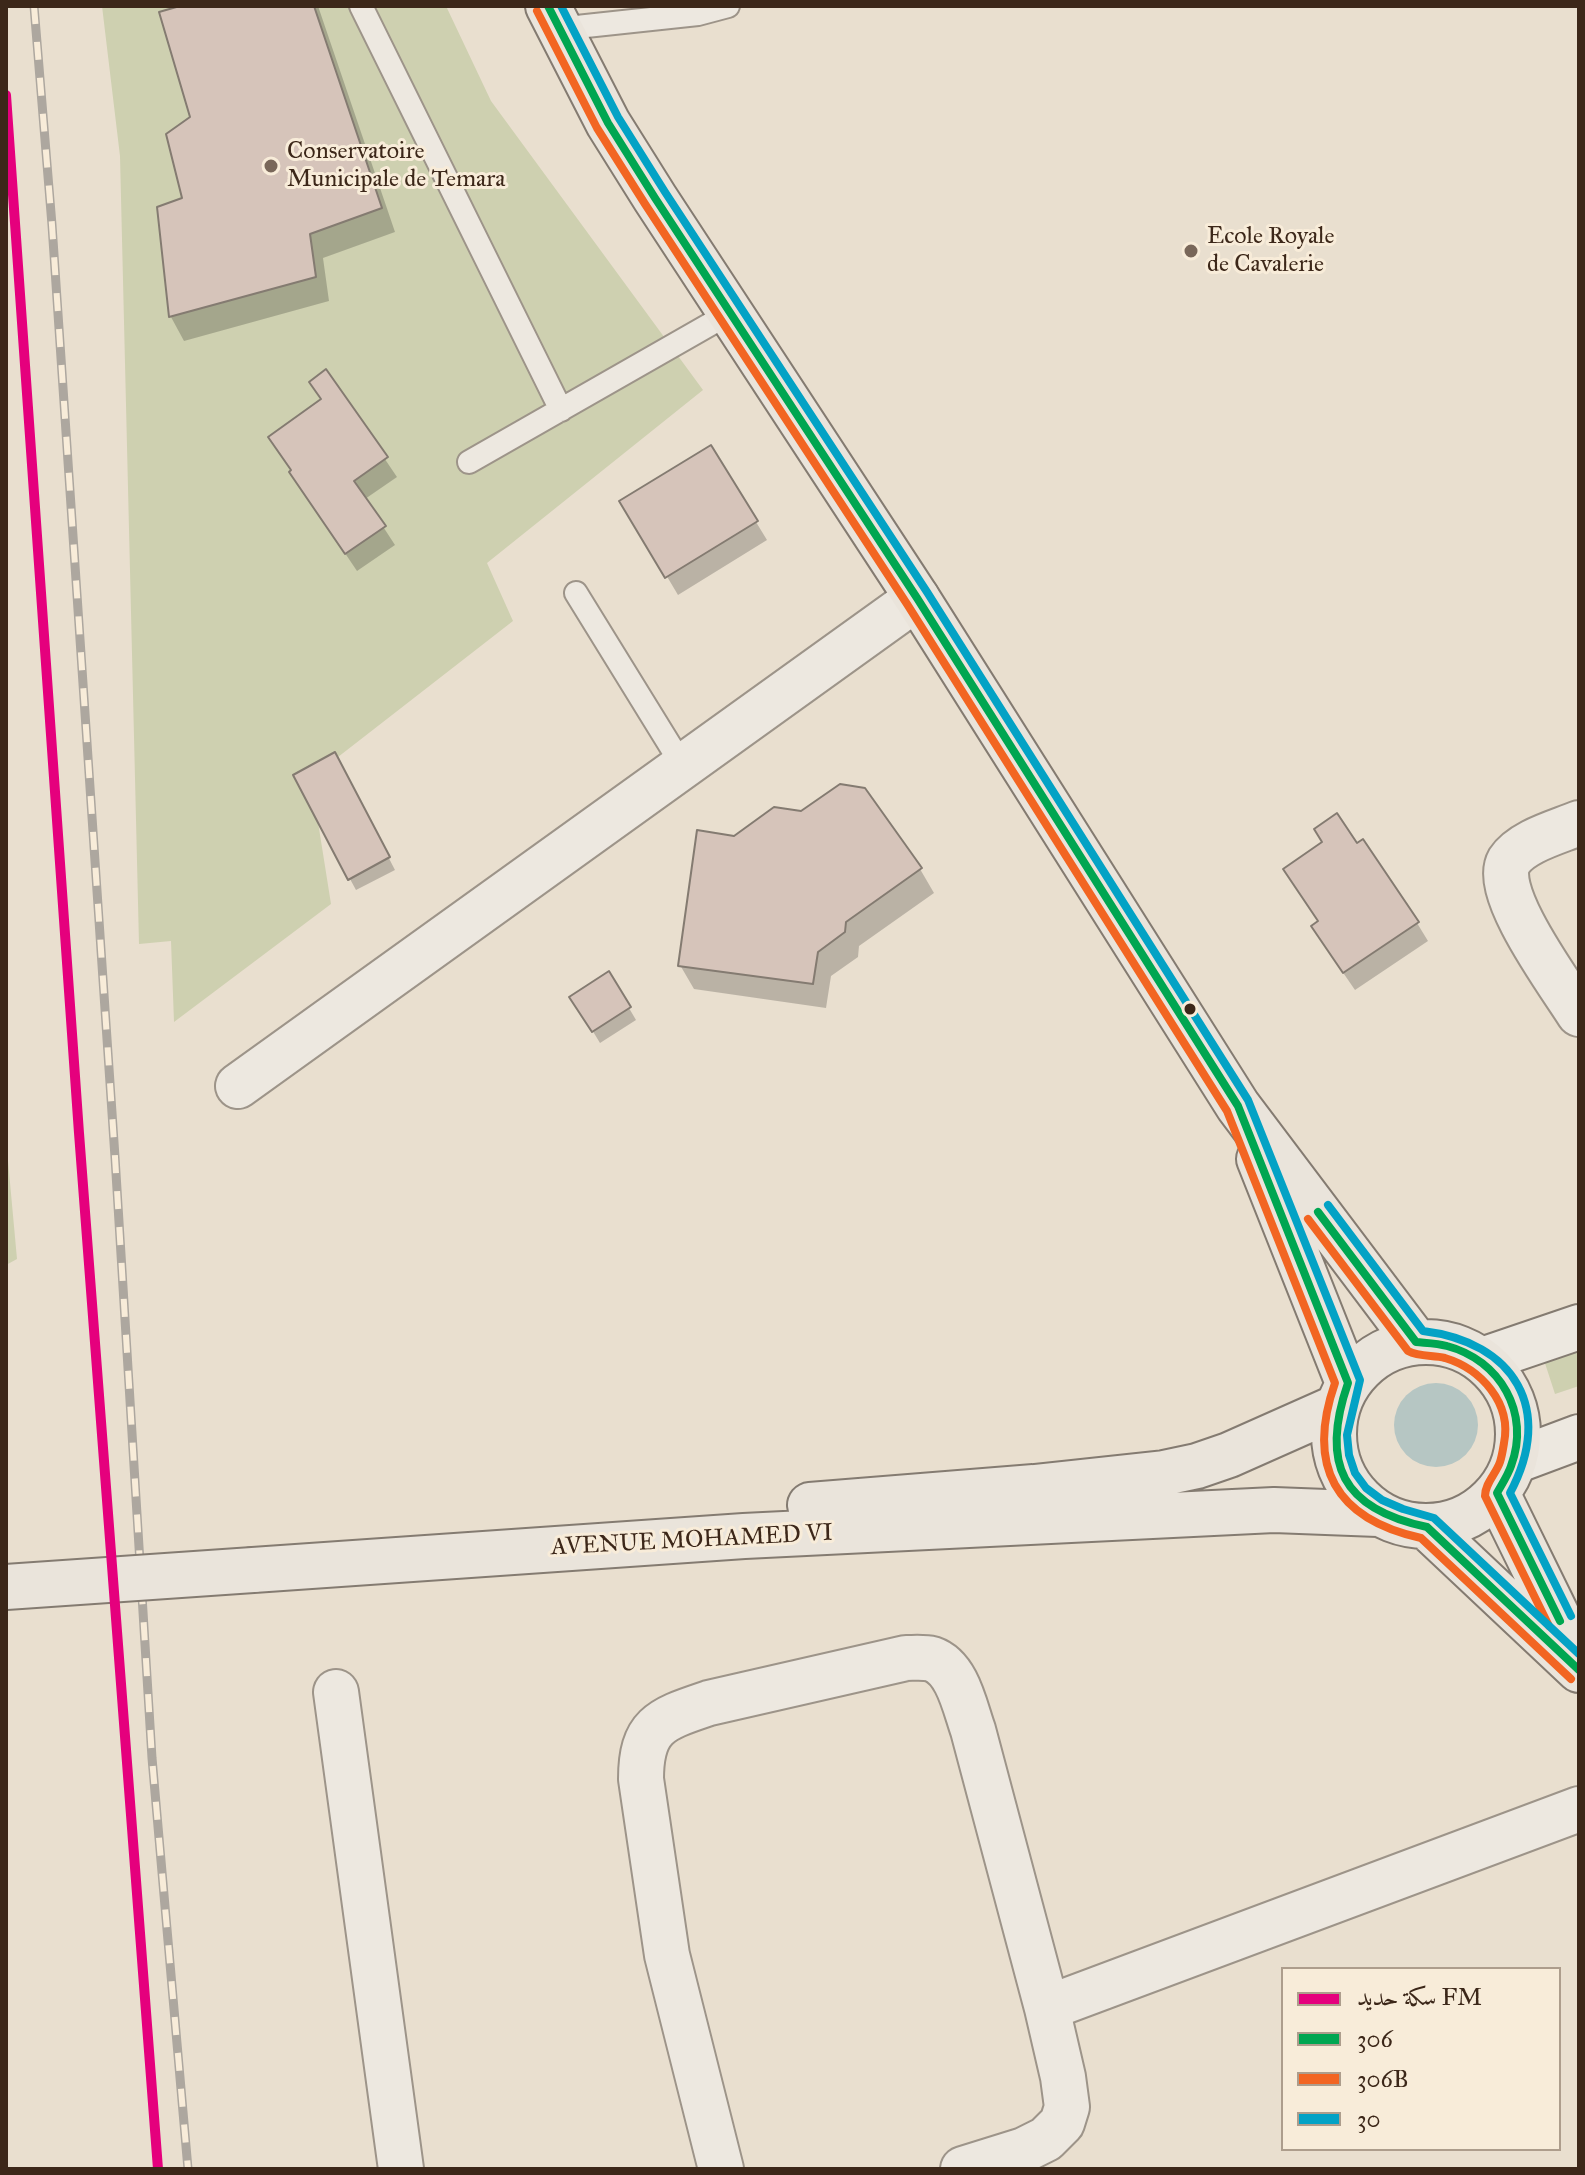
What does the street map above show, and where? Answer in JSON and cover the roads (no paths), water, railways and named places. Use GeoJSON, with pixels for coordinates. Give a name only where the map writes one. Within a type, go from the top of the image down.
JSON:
{"type":"FeatureCollection","features":[{"type":"Feature","properties":{"kind":"main road"},"geometry":{"type":"LineString","coordinates":[[553,18],[608,123],[917,598],[1238,1106],[1416,1342]]}},
{"type":"Feature","properties":{"kind":"main road"},"geometry":{"type":"LineString","coordinates":[[1238,1106],[1343,1395]]}},
{"type":"Feature","properties":{"kind":"main road"},"geometry":{"type":"LineString","coordinates":[[1416,1342],[1451,1346],[1482,1360],[1501,1380],[1514,1405],[1518,1433],[1506,1477],[1477,1512],[1454,1523],[1427,1527],[1402,1524],[1378,1514],[1358,1498],[1339,1468],[1333,1433],[1343,1395],[1367,1363],[1390,1349],[1416,1342]]}},
{"type":"Feature","properties":{"kind":"main road","name":"AVENUE MOHAMED VI"},"geometry":{"type":"LineString","coordinates":[[6,1587],[247,1558],[1164,1473],[1229,1455],[1343,1395]]}},
{"type":"Feature","properties":{"kind":"main road"},"geometry":{"type":"LineString","coordinates":[[1506,1477],[1579,1660]]}},
{"type":"Feature","properties":{"kind":"main road","name":"AVENUE MOHAMED VI"},"geometry":{"type":"LineString","coordinates":[[6,1560],[247,1558],[1274,1510],[1378,1514]]}},
{"type":"Feature","properties":{"kind":"main road"},"geometry":{"type":"LineString","coordinates":[[1427,1527],[1579,1670]]}},
{"type":"Feature","properties":{"kind":"street"},"geometry":{"type":"LineString","coordinates":[[238,1086],[917,598]]}},
{"type":"Feature","properties":{"kind":"street"},"geometry":{"type":"LineString","coordinates":[[1579,823],[1520,849],[1509,861],[1504,874],[1513,907],[1579,1014]]}},
{"type":"Feature","properties":{"kind":"street"},"geometry":{"type":"LineString","coordinates":[[1482,1360],[1579,1327]]}},
{"type":"Feature","properties":{"kind":"street"},"geometry":{"type":"LineString","coordinates":[[1506,1477],[1579,1437]]}},
{"type":"Feature","properties":{"kind":"street"},"geometry":{"type":"LineString","coordinates":[[721,2169],[667,1955],[641,1779],[641,1759],[646,1740],[655,1727],[709,1703],[906,1658],[933,1660],[946,1669],[958,1686],[973,1730],[1047,2008],[1067,2107],[1062,2123],[1046,2139],[1024,2150],[963,2169]]}},
{"type":"Feature","properties":{"kind":"street"},"geometry":{"type":"LineString","coordinates":[[336,1692],[401,2169]]}},
{"type":"Feature","properties":{"kind":"street"},"geometry":{"type":"LineString","coordinates":[[1047,2008],[1579,1809]]}},
{"type":"Feature","properties":{"kind":"lane"},"geometry":{"type":"LineString","coordinates":[[361,6],[561,410]]}},
{"type":"Feature","properties":{"kind":"lane"},"geometry":{"type":"LineString","coordinates":[[553,18],[698,14],[728,6]]}},
{"type":"Feature","properties":{"kind":"lane"},"geometry":{"type":"LineString","coordinates":[[469,462],[730,313]]}},
{"type":"Feature","properties":{"kind":"lane"},"geometry":{"type":"LineString","coordinates":[[576,593],[684,768]]}},
{"type":"Feature","properties":{"kind":"railway"},"geometry":{"type":"LineString","coordinates":[[34,6],[52,225],[115,1157],[152,1758],[188,2169]]}},
{"type":"Feature","properties":{"kind":"rail line","name":"FM"},"geometry":{"type":"LineString","coordinates":[[6,95],[79,1133],[158,2169]]}},
{"type":"Feature","properties":{"kind":"place","name":"Conservatoire Municipale de Temara"},"geometry":{"type":"Point","coordinates":[271,166]}},
{"type":"Feature","properties":{"kind":"place","name":"Ecole Royale de Cavalerie"},"geometry":{"type":"Point","coordinates":[1191,251]}}]}
